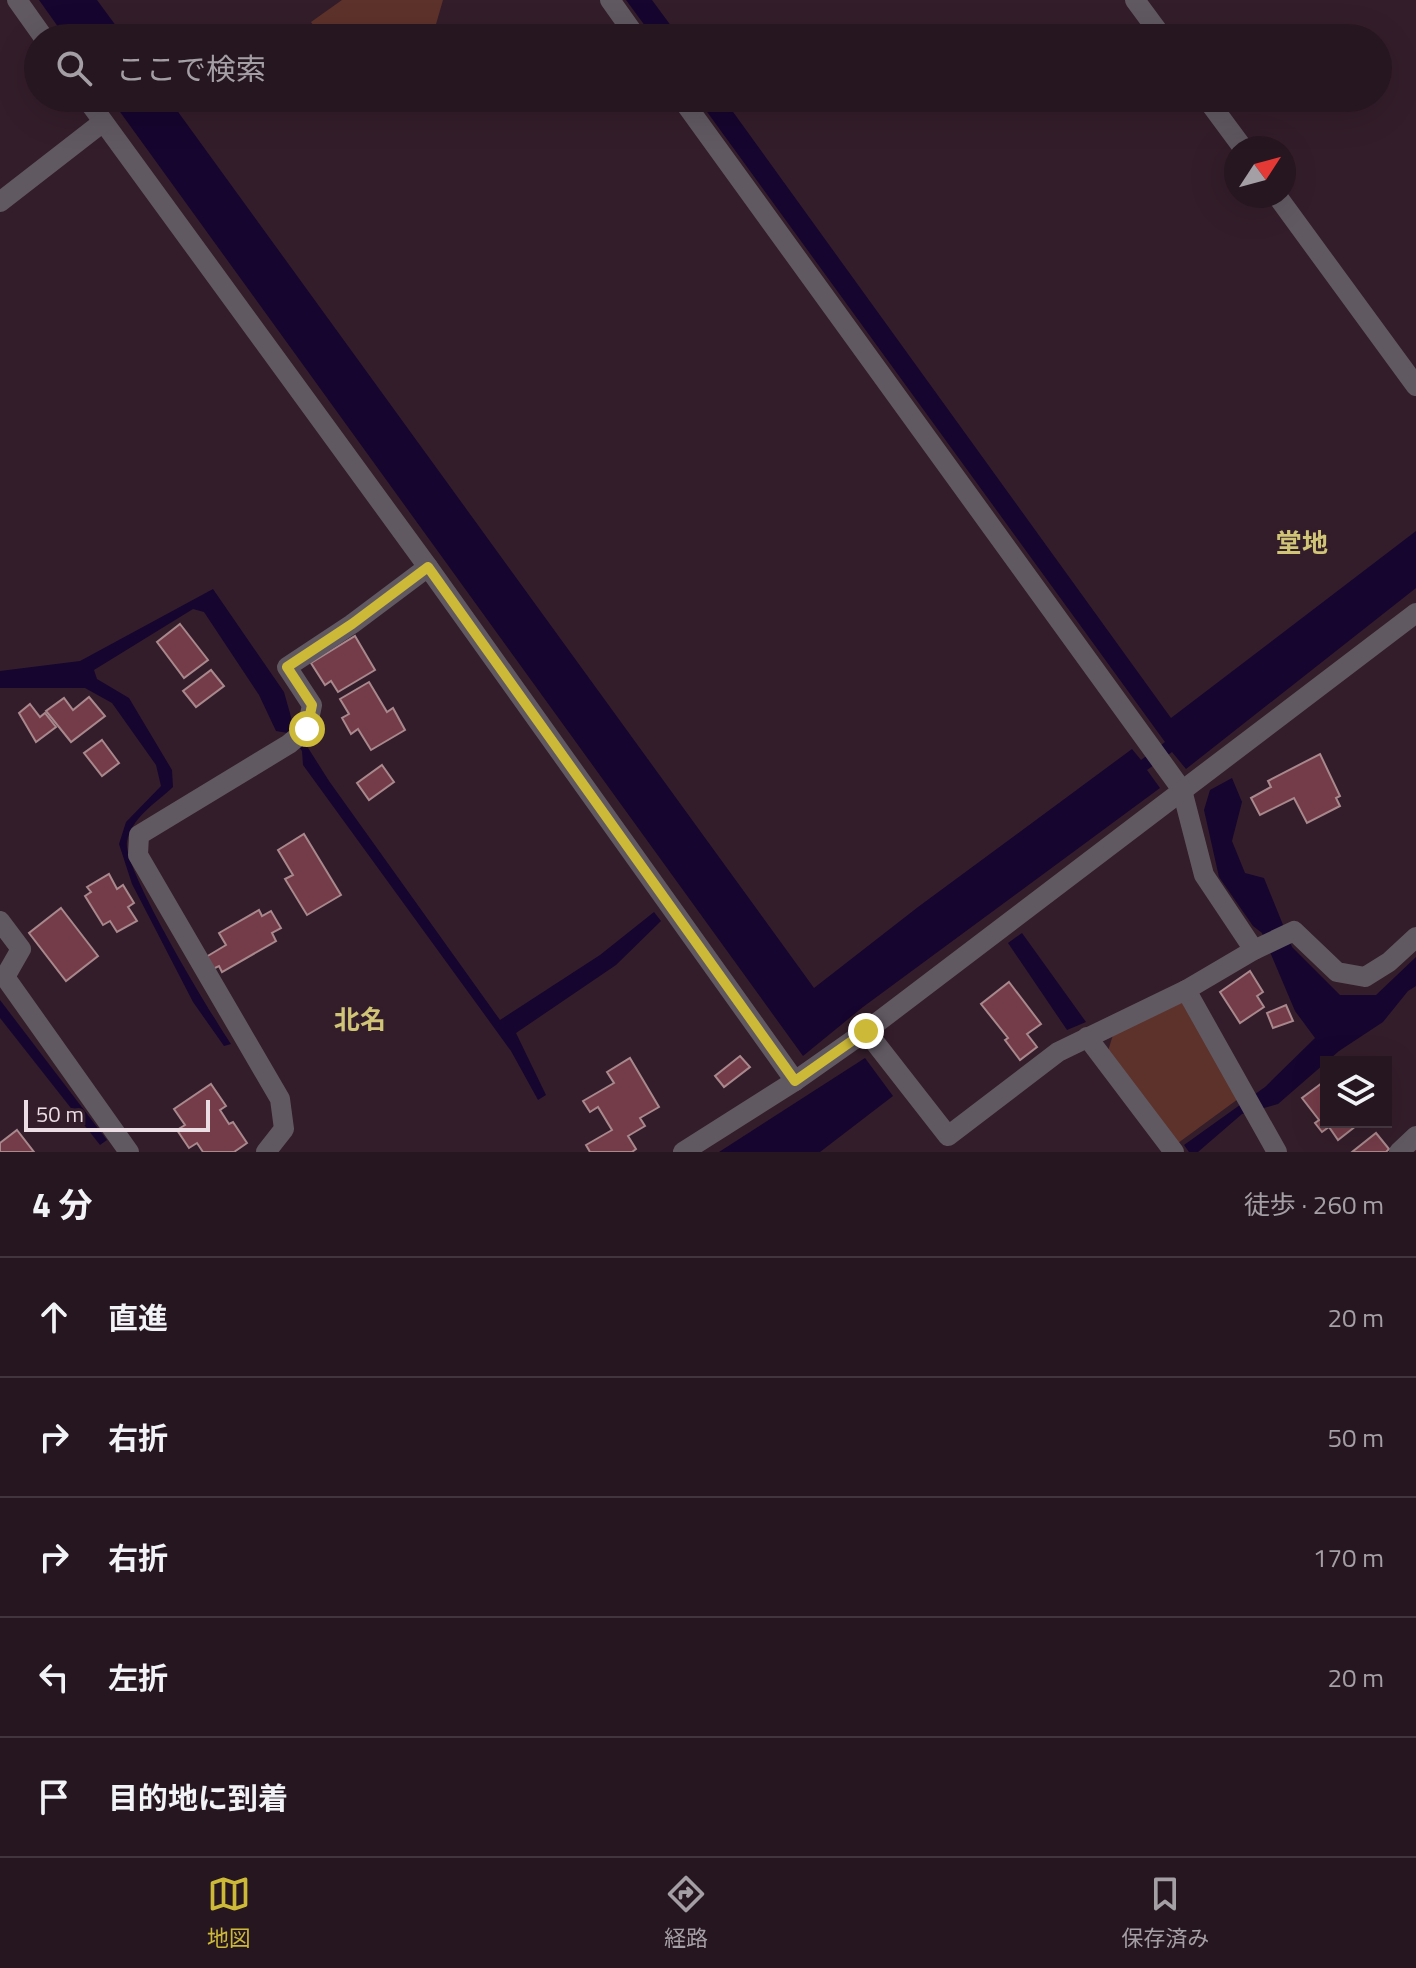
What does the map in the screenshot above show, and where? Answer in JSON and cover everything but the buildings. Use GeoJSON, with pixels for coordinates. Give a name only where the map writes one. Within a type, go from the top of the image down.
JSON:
{"type":"FeatureCollection","features":[{"type":"Feature","properties":{"kind":"street"},"geometry":{"type":"LineString","coordinates":[[17,0],[34,24]]}},
{"type":"Feature","properties":{"kind":"street"},"geometry":{"type":"LineString","coordinates":[[610,0],[627,24]]}},
{"type":"Feature","properties":{"kind":"street"},"geometry":{"type":"LineString","coordinates":[[1135,0],[1153,24]]}},
{"type":"Feature","properties":{"kind":"street"},"geometry":{"type":"LineString","coordinates":[[96,112],[428,567],[795,1081]]}},
{"type":"Feature","properties":{"kind":"street"},"geometry":{"type":"LineString","coordinates":[[691,112],[1182,790],[1204,875],[1258,948]]}},
{"type":"Feature","properties":{"kind":"street"},"geometry":{"type":"LineString","coordinates":[[1216,112],[1234,136]]}},
{"type":"Feature","properties":{"kind":"street"},"geometry":{"type":"LineString","coordinates":[[0,202],[103,122]]}},
{"type":"Feature","properties":{"kind":"street"},"geometry":{"type":"LineString","coordinates":[[1286,208],[1416,386]]}},
{"type":"Feature","properties":{"kind":"street"},"geometry":{"type":"LineString","coordinates":[[266,1152],[284,1129],[280,1099],[138,855],[139,835],[289,744],[307,729],[312,705],[287,667],[352,624],[428,567]]}},
{"type":"Feature","properties":{"kind":"street"},"geometry":{"type":"LineString","coordinates":[[683,1152],[795,1081],[866,1031],[1416,613]]}},
{"type":"Feature","properties":{"kind":"street"},"geometry":{"type":"LineString","coordinates":[[0,921],[21,949],[5,977],[129,1152]]}},
{"type":"Feature","properties":{"kind":"street"},"geometry":{"type":"LineString","coordinates":[[866,1031],[948,1136],[1058,1052],[1186,990],[1294,931],[1337,972],[1365,977],[1389,962],[1416,937]]}},
{"type":"Feature","properties":{"kind":"street"},"geometry":{"type":"LineString","coordinates":[[1186,990],[1277,1152]]}},
{"type":"Feature","properties":{"kind":"street"},"geometry":{"type":"LineString","coordinates":[[1087,1037],[1174,1152]]}},
{"type":"Feature","properties":{"kind":"street"},"geometry":{"type":"LineString","coordinates":[[1399,1152],[1416,1136]]}},
{"type":"Feature","properties":{"kind":"shaded area"},"geometry":{"type":"Polygon","coordinates":[[[39,0],[97,0],[115,24],[56,24],[39,0]]]}},
{"type":"Feature","properties":{"kind":"shaded area"},"geometry":{"type":"Polygon","coordinates":[[[342,0],[443,0],[436,24],[311,22],[342,0]]]}},
{"type":"Feature","properties":{"kind":"shaded area"},"geometry":{"type":"Polygon","coordinates":[[[626,0],[652,0],[670,24],[644,24],[626,0]]]}},
{"type":"Feature","properties":{"kind":"shaded area"},"geometry":{"type":"Polygon","coordinates":[[[120,112],[178,112],[814,988],[1132,749],[1141,760],[1165,742],[707,112],[733,112],[1171,718],[1416,531],[1416,588],[1186,769],[1172,752],[1147,770],[1160,788],[863,1007],[803,1056],[120,112]]]}},
{"type":"Feature","properties":{"kind":"shaded area"},"geometry":{"type":"Polygon","coordinates":[[[213,589],[284,692],[293,724],[329,781],[500,1020],[600,955],[654,912],[661,921],[616,965],[516,1033],[546,1095],[538,1100],[511,1051],[303,765],[302,751],[288,733],[276,731],[259,695],[204,612],[193,609],[94,670],[97,679],[129,698],[172,770],[173,787],[145,812],[129,833],[129,857],[170,942],[231,1044],[224,1046],[193,1002],[132,884],[119,844],[126,822],[161,786],[156,765],[112,703],[85,688],[0,688],[0,671],[80,661],[213,589]]]}},
{"type":"Feature","properties":{"kind":"shaded area"},"geometry":{"type":"Polygon","coordinates":[[[1232,778],[1242,802],[1232,841],[1245,873],[1264,878],[1292,947],[1340,995],[1376,995],[1416,957],[1416,986],[1408,991],[1383,1022],[1333,1056],[1320,1056],[1320,1068],[1278,1104],[1242,1114],[1198,1152],[1189,1152],[1184,1145],[1265,1087],[1315,1038],[1295,1011],[1262,933],[1253,926],[1219,877],[1204,810],[1210,790],[1232,778]]]}},
{"type":"Feature","properties":{"kind":"shaded area"},"geometry":{"type":"Polygon","coordinates":[[[1022,933],[1086,1022],[1067,1030],[1008,943],[1022,933]]]}},
{"type":"Feature","properties":{"kind":"shaded area"},"geometry":{"type":"Polygon","coordinates":[[[0,1000],[107,1140],[100,1145],[0,1018],[0,1000]]]}},
{"type":"Feature","properties":{"kind":"shaded area"},"geometry":{"type":"Polygon","coordinates":[[[1183,1002],[1238,1099],[1178,1143],[1108,1051],[1113,1035],[1183,1002]]]}},
{"type":"Feature","properties":{"kind":"shaded area"},"geometry":{"type":"Polygon","coordinates":[[[865,1058],[893,1096],[820,1152],[719,1152],[865,1058]]]}},
{"type":"Feature","properties":{"kind":"district","name":"堂地"},"geometry":{"type":"Point","coordinates":[1302,543]}},
{"type":"Feature","properties":{"kind":"district","name":"北名"},"geometry":{"type":"Point","coordinates":[360,1020]}},
{"type":"Feature","properties":{"kind":"route"},"geometry":{"type":"LineString","coordinates":[[307,729],[312,705],[287,667],[352,624],[428,567],[795,1081],[866,1031]]}}]}
